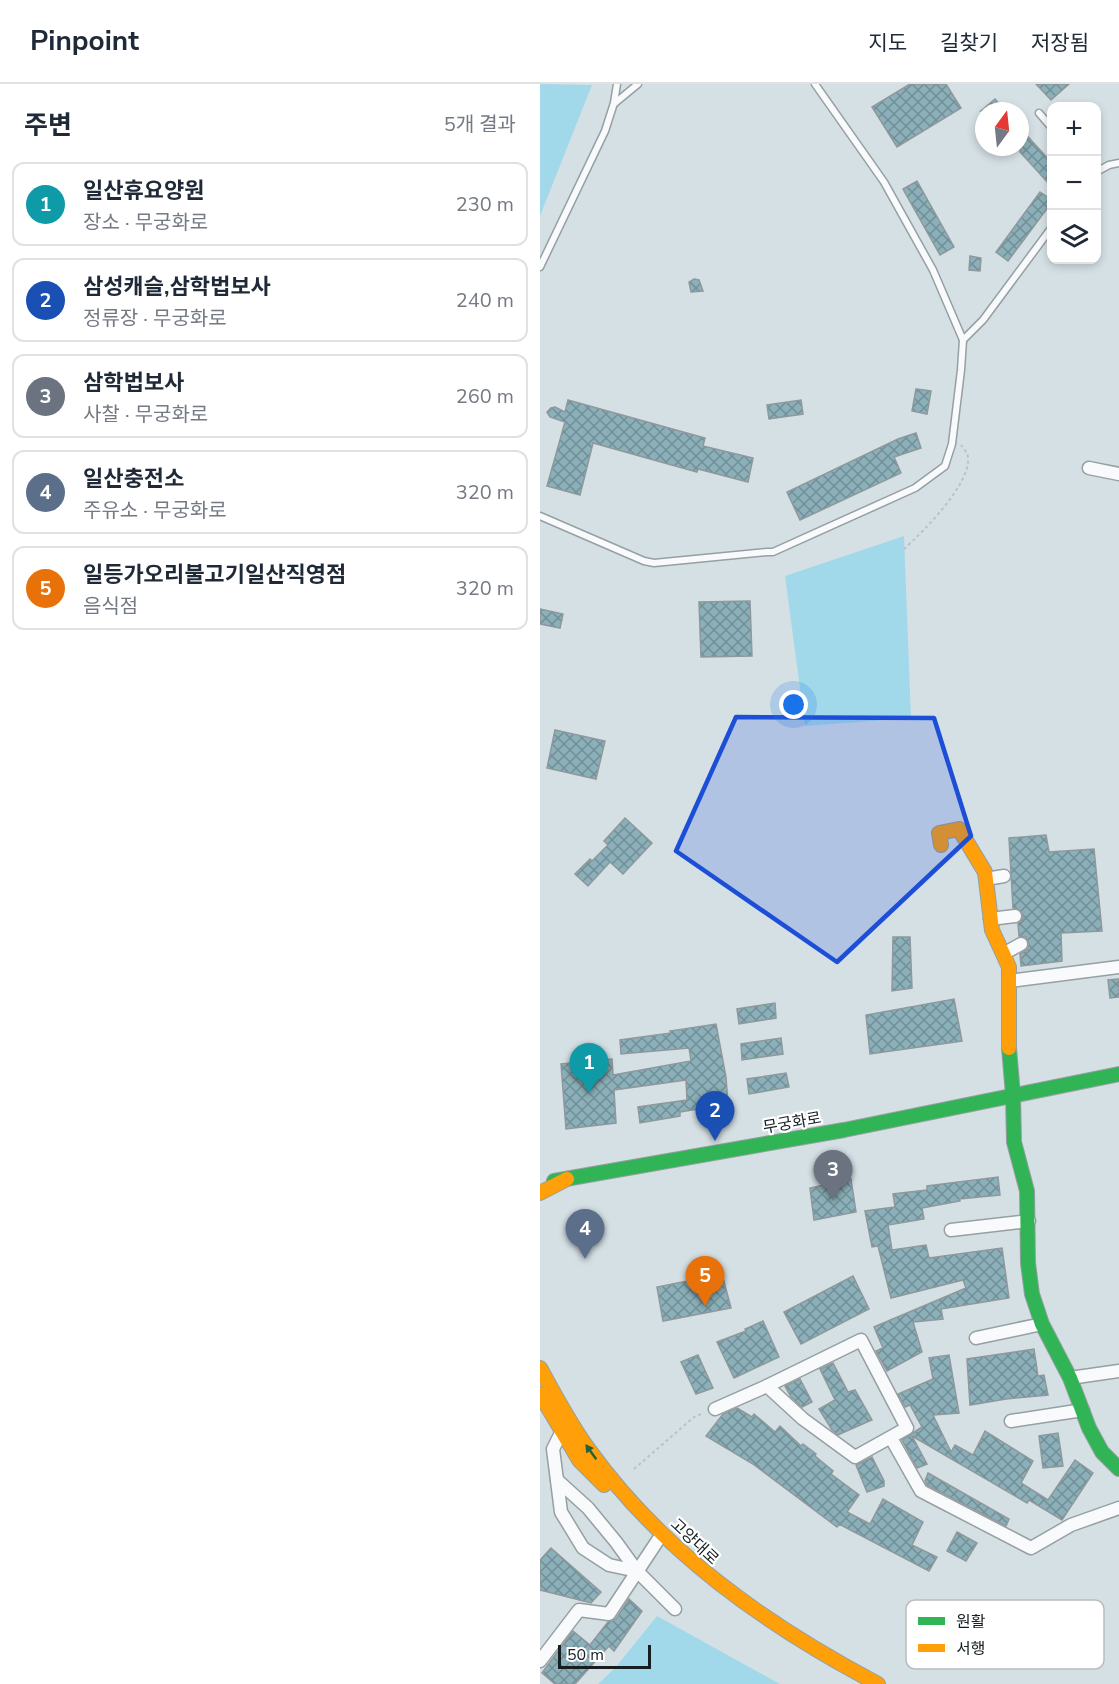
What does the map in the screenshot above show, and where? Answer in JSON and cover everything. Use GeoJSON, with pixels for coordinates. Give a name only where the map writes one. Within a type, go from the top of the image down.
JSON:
{"type":"FeatureCollection","features":[{"type":"Feature","properties":{"kind":"main road"},"geometry":{"type":"LineString","coordinates":[[941,845],[939,833],[959,829],[985,872],[992,930],[1009,967],[1009,1050],[1014,1142],[1027,1191],[1028,1263],[1032,1294],[1042,1324],[1070,1378],[1101,1452],[1119,1469]]}},
{"type":"Feature","properties":{"kind":"main road","name":"무궁화로"},"geometry":{"type":"LineString","coordinates":[[540,1183],[844,1130],[1119,1074]]}},
{"type":"Feature","properties":{"kind":"main road"},"geometry":{"type":"LineString","coordinates":[[540,1193],[567,1179]]}},
{"type":"Feature","properties":{"kind":"main road","name":"고양대로"},"geometry":{"type":"LineString","coordinates":[[540,1368],[587,1448],[659,1538],[777,1627],[878,1684]]}},
{"type":"Feature","properties":{"kind":"main road","name":"고양대로"},"geometry":{"type":"LineString","coordinates":[[540,1394],[579,1460],[659,1538],[718,1600],[817,1665],[853,1684]]}},
{"type":"Feature","properties":{"kind":"street"},"geometry":{"type":"LineString","coordinates":[[1089,468],[1119,474]]}},
{"type":"Feature","properties":{"kind":"street"},"geometry":{"type":"LineString","coordinates":[[986,879],[1004,876]]}},
{"type":"Feature","properties":{"kind":"street"},"geometry":{"type":"LineString","coordinates":[[990,919],[1015,916]]}},
{"type":"Feature","properties":{"kind":"street"},"geometry":{"type":"LineString","coordinates":[[1003,954],[1021,944]]}},
{"type":"Feature","properties":{"kind":"street"},"geometry":{"type":"LineString","coordinates":[[1009,981],[1119,967]]}},
{"type":"Feature","properties":{"kind":"street"},"geometry":{"type":"LineString","coordinates":[[951,1230],[1029,1221]]}},
{"type":"Feature","properties":{"kind":"street"},"geometry":{"type":"LineString","coordinates":[[976,1338],[1042,1324]]}},
{"type":"Feature","properties":{"kind":"street"},"geometry":{"type":"LineString","coordinates":[[715,1409],[861,1340],[907,1428],[855,1457],[803,1419],[767,1386]]}},
{"type":"Feature","properties":{"kind":"street"},"geometry":{"type":"LineString","coordinates":[[1070,1378],[1119,1371]]}},
{"type":"Feature","properties":{"kind":"street"},"geometry":{"type":"LineString","coordinates":[[1011,1421],[1083,1410]]}},
{"type":"Feature","properties":{"kind":"street"},"geometry":{"type":"LineString","coordinates":[[568,1418],[553,1449],[561,1512],[583,1548],[609,1565],[637,1571]]}},
{"type":"Feature","properties":{"kind":"street"},"geometry":{"type":"LineString","coordinates":[[891,1438],[921,1491],[1031,1548],[1071,1526],[1119,1508]]}},
{"type":"Feature","properties":{"kind":"street"},"geometry":{"type":"LineString","coordinates":[[557,1480],[588,1508],[637,1571],[675,1610]]}},
{"type":"Feature","properties":{"kind":"street"},"geometry":{"type":"LineString","coordinates":[[540,1661],[579,1610],[609,1614],[659,1538]]}},
{"type":"Feature","properties":{"kind":"lane"},"geometry":{"type":"LineString","coordinates":[[541,264],[605,131],[617,84]]}},
{"type":"Feature","properties":{"kind":"lane"},"geometry":{"type":"LineString","coordinates":[[614,103],[638,84]]}},
{"type":"Feature","properties":{"kind":"lane"},"geometry":{"type":"LineString","coordinates":[[540,516],[644,561],[654,563],[773,552],[927,481],[945,466],[954,436],[963,340],[933,270],[884,182],[815,84]]}},
{"type":"Feature","properties":{"kind":"lane"},"geometry":{"type":"LineString","coordinates":[[1039,113],[1047,122]]}},
{"type":"Feature","properties":{"kind":"lane"},"geometry":{"type":"LineString","coordinates":[[1101,169],[1119,162]]}},
{"type":"Feature","properties":{"kind":"lane"},"geometry":{"type":"LineString","coordinates":[[963,340],[983,320],[1047,234]]}},
{"type":"Feature","properties":{"kind":"path"},"geometry":{"type":"LineString","coordinates":[[904,549],[938,517],[964,476],[968,466],[966,452],[954,436]]}},
{"type":"Feature","properties":{"kind":"path"},"geometry":{"type":"LineString","coordinates":[[634,1469],[694,1417],[715,1409]]}},
{"type":"Feature","properties":{"kind":"highlighted area"},"geometry":{"type":"Polygon","coordinates":[[[736,717],[934,718],[971,836],[837,962],[676,851],[736,717]]]}},
{"type":"Feature","properties":{"kind":"shaded area"},"geometry":{"type":"Polygon","coordinates":[[[540,84],[592,85],[540,216],[540,84]]]}},
{"type":"Feature","properties":{"kind":"shaded area"},"geometry":{"type":"Polygon","coordinates":[[[904,536],[911,718],[805,726],[785,576],[904,536]]]}},
{"type":"Feature","properties":{"kind":"shaded area"},"geometry":{"type":"Polygon","coordinates":[[[657,1616],[780,1684],[598,1684],[615,1668],[657,1616]]]}},
{"type":"Feature","properties":{"kind":"building"},"geometry":{"type":"Polygon","coordinates":[[[910,84],[946,84],[961,108],[897,147],[872,107],[910,84]]]}},
{"type":"Feature","properties":{"kind":"building"},"geometry":{"type":"Polygon","coordinates":[[[1036,84],[1069,84],[1051,100],[1036,84]]]}},
{"type":"Feature","properties":{"kind":"building"},"geometry":{"type":"Polygon","coordinates":[[[1029,138],[1047,158],[1047,182],[1024,156],[1029,156],[1029,138]]]}},
{"type":"Feature","properties":{"kind":"building"},"geometry":{"type":"Polygon","coordinates":[[[917,181],[954,247],[940,255],[903,189],[917,181]]]}},
{"type":"Feature","properties":{"kind":"building"},"geometry":{"type":"Polygon","coordinates":[[[1040,192],[1047,197],[1047,209],[1008,261],[996,252],[1040,192]]]}},
{"type":"Feature","properties":{"kind":"building"},"geometry":{"type":"Polygon","coordinates":[[[970,256],[981,258],[980,271],[969,270],[970,256]]]}},
{"type":"Feature","properties":{"kind":"building"},"geometry":{"type":"Polygon","coordinates":[[[694,279],[699,280],[703,291],[691,292],[689,282],[694,279]]]}},
{"type":"Feature","properties":{"kind":"building"},"geometry":{"type":"Polygon","coordinates":[[[916,389],[931,391],[927,414],[912,411],[916,389]]]}},
{"type":"Feature","properties":{"kind":"building"},"geometry":{"type":"Polygon","coordinates":[[[568,400],[705,438],[703,446],[753,458],[748,482],[698,469],[697,472],[593,443],[580,495],[547,486],[565,422],[550,417],[547,412],[555,407],[565,412],[568,400]]]}},
{"type":"Feature","properties":{"kind":"building"},"geometry":{"type":"Polygon","coordinates":[[[801,400],[803,414],[769,419],[767,405],[801,400]]]}},
{"type":"Feature","properties":{"kind":"building"},"geometry":{"type":"Polygon","coordinates":[[[916,433],[921,448],[894,457],[901,473],[800,520],[787,492],[898,439],[916,433]]]}},
{"type":"Feature","properties":{"kind":"building"},"geometry":{"type":"Polygon","coordinates":[[[750,601],[752,656],[701,657],[699,602],[750,601]]]}},
{"type":"Feature","properties":{"kind":"building"},"geometry":{"type":"Polygon","coordinates":[[[540,609],[563,614],[560,628],[540,624],[540,609]]]}},
{"type":"Feature","properties":{"kind":"building"},"geometry":{"type":"Polygon","coordinates":[[[555,730],[605,741],[596,779],[547,768],[555,730]]]}},
{"type":"Feature","properties":{"kind":"building"},"geometry":{"type":"Polygon","coordinates":[[[625,818],[652,843],[623,874],[610,862],[588,886],[575,874],[608,845],[604,841],[625,818]]]}},
{"type":"Feature","properties":{"kind":"building"},"geometry":{"type":"Polygon","coordinates":[[[1046,835],[1049,852],[1094,849],[1102,931],[1061,933],[1062,961],[1021,966],[1020,954],[1028,949],[1029,944],[1026,937],[1019,936],[1018,923],[1023,916],[1021,911],[1013,908],[1009,838],[1046,835]]]}},
{"type":"Feature","properties":{"kind":"building"},"geometry":{"type":"Polygon","coordinates":[[[893,937],[910,937],[912,988],[892,991],[893,937]]]}},
{"type":"Feature","properties":{"kind":"building"},"geometry":{"type":"Polygon","coordinates":[[[1119,979],[1119,997],[1110,998],[1108,980],[1119,979]]]}},
{"type":"Feature","properties":{"kind":"building"},"geometry":{"type":"Polygon","coordinates":[[[954,999],[962,1041],[870,1054],[866,1015],[954,999]]]}},
{"type":"Feature","properties":{"kind":"building"},"geometry":{"type":"Polygon","coordinates":[[[775,1003],[776,1018],[739,1024],[737,1009],[775,1003]]]}},
{"type":"Feature","properties":{"kind":"building"},"geometry":{"type":"Polygon","coordinates":[[[716,1024],[726,1077],[728,1104],[680,1112],[680,1116],[640,1123],[638,1107],[687,1100],[686,1080],[614,1090],[616,1123],[566,1129],[561,1064],[612,1059],[613,1075],[691,1061],[689,1048],[621,1054],[620,1040],[716,1024]]]}},
{"type":"Feature","properties":{"kind":"building"},"geometry":{"type":"Polygon","coordinates":[[[781,1038],[783,1054],[742,1060],[741,1044],[781,1038]]]}},
{"type":"Feature","properties":{"kind":"building"},"geometry":{"type":"Polygon","coordinates":[[[786,1073],[789,1087],[749,1094],[747,1079],[786,1073]]]}},
{"type":"Feature","properties":{"kind":"building"},"geometry":{"type":"Polygon","coordinates":[[[998,1177],[1000,1195],[959,1199],[960,1201],[922,1208],[924,1219],[888,1225],[892,1250],[926,1245],[929,1258],[1002,1248],[1009,1298],[941,1309],[943,1319],[913,1322],[922,1352],[887,1371],[876,1351],[883,1348],[874,1327],[966,1288],[963,1280],[891,1298],[878,1246],[872,1247],[865,1211],[895,1207],[893,1194],[927,1190],[927,1186],[998,1177]]]}},
{"type":"Feature","properties":{"kind":"building"},"geometry":{"type":"Polygon","coordinates":[[[851,1179],[856,1212],[814,1220],[810,1188],[851,1179]]]}},
{"type":"Feature","properties":{"kind":"building"},"geometry":{"type":"Polygon","coordinates":[[[722,1274],[731,1308],[663,1321],[657,1287],[722,1274]]]}},
{"type":"Feature","properties":{"kind":"building"},"geometry":{"type":"Polygon","coordinates":[[[853,1276],[869,1309],[801,1344],[784,1312],[853,1276]]]}},
{"type":"Feature","properties":{"kind":"building"},"geometry":{"type":"Polygon","coordinates":[[[763,1321],[779,1357],[734,1378],[717,1342],[746,1331],[745,1329],[763,1321]]]}},
{"type":"Feature","properties":{"kind":"building"},"geometry":{"type":"Polygon","coordinates":[[[1034,1349],[1038,1376],[1044,1375],[1048,1395],[970,1405],[967,1359],[1034,1349]]]}},
{"type":"Feature","properties":{"kind":"building"},"geometry":{"type":"Polygon","coordinates":[[[698,1355],[713,1388],[696,1394],[681,1362],[698,1355]]]}},
{"type":"Feature","properties":{"kind":"building"},"geometry":{"type":"Polygon","coordinates":[[[949,1355],[959,1413],[933,1415],[951,1452],[955,1445],[973,1455],[985,1431],[1033,1461],[1021,1483],[1048,1500],[1075,1460],[1093,1473],[1062,1520],[1029,1500],[1027,1503],[912,1436],[927,1464],[917,1468],[902,1440],[922,1427],[910,1405],[905,1407],[898,1394],[933,1379],[929,1358],[949,1355]]]}},
{"type":"Feature","properties":{"kind":"building"},"geometry":{"type":"Polygon","coordinates":[[[833,1363],[848,1392],[855,1390],[872,1420],[838,1435],[832,1430],[819,1409],[835,1400],[820,1369],[833,1363]]]}},
{"type":"Feature","properties":{"kind":"building"},"geometry":{"type":"Polygon","coordinates":[[[800,1379],[812,1402],[802,1407],[791,1397],[785,1386],[800,1379]]]}},
{"type":"Feature","properties":{"kind":"building"},"geometry":{"type":"Polygon","coordinates":[[[737,1408],[752,1417],[754,1414],[775,1432],[780,1426],[801,1446],[803,1444],[816,1454],[815,1456],[833,1471],[831,1474],[859,1495],[847,1512],[870,1524],[883,1499],[923,1522],[912,1545],[937,1557],[929,1571],[839,1524],[837,1527],[753,1464],[706,1436],[723,1414],[737,1408]]]}},
{"type":"Feature","properties":{"kind":"building"},"geometry":{"type":"Polygon","coordinates":[[[1058,1433],[1063,1466],[1043,1468],[1039,1436],[1058,1433]]]}},
{"type":"Feature","properties":{"kind":"building"},"geometry":{"type":"Polygon","coordinates":[[[872,1457],[884,1481],[884,1486],[867,1492],[856,1465],[872,1457]]]}},
{"type":"Feature","properties":{"kind":"building"},"geometry":{"type":"Polygon","coordinates":[[[928,1473],[1009,1519],[1006,1526],[927,1485],[925,1481],[928,1473]]]}},
{"type":"Feature","properties":{"kind":"building"},"geometry":{"type":"Polygon","coordinates":[[[957,1532],[977,1543],[966,1561],[947,1551],[957,1532]]]}},
{"type":"Feature","properties":{"kind":"building"},"geometry":{"type":"Polygon","coordinates":[[[551,1548],[601,1592],[591,1603],[540,1590],[540,1560],[551,1548]]]}},
{"type":"Feature","properties":{"kind":"building"},"geometry":{"type":"Polygon","coordinates":[[[629,1599],[642,1611],[614,1651],[609,1646],[575,1684],[555,1684],[542,1673],[573,1631],[590,1645],[608,1622],[616,1619],[629,1599]]]}},
{"type":"Feature","properties":{"kind":"traffic: fast"},"geometry":{"type":"LineString","coordinates":[[1009,1048],[1014,1142],[1027,1191],[1028,1263],[1032,1294],[1042,1324],[1070,1378],[1089,1428],[1102,1452],[1119,1469]]}},
{"type":"Feature","properties":{"kind":"traffic: fast"},"geometry":{"type":"LineString","coordinates":[[554,1181],[844,1130],[1119,1074]]}},
{"type":"Feature","properties":{"kind":"traffic: slow"},"geometry":{"type":"LineString","coordinates":[[941,845],[939,833],[959,829],[985,872],[992,930],[1009,967],[1009,1048]]}},
{"type":"Feature","properties":{"kind":"traffic: slow"},"geometry":{"type":"LineString","coordinates":[[540,1193],[567,1179]]}},
{"type":"Feature","properties":{"kind":"traffic: slow"},"geometry":{"type":"LineString","coordinates":[[540,1368],[568,1418],[616,1485],[682,1552],[756,1611],[836,1661],[878,1684]]}},
{"type":"Feature","properties":{"kind":"traffic: slow"},"geometry":{"type":"LineString","coordinates":[[540,1394],[579,1460],[604,1485]]}},
{"type":"Feature","properties":{"kind":"place","name":"일산휴요양원"},"geometry":{"type":"Point","coordinates":[589,1093]}},
{"type":"Feature","properties":{"kind":"place","name":"삼성캐슬,삼학법보사"},"geometry":{"type":"Point","coordinates":[715,1141]}},
{"type":"Feature","properties":{"kind":"place","name":"삼학법보사"},"geometry":{"type":"Point","coordinates":[833,1200]}},
{"type":"Feature","properties":{"kind":"place","name":"일산충전소"},"geometry":{"type":"Point","coordinates":[585,1259]}},
{"type":"Feature","properties":{"kind":"place","name":"일등가오리불고기일산직영점"},"geometry":{"type":"Point","coordinates":[705,1306]}}]}
